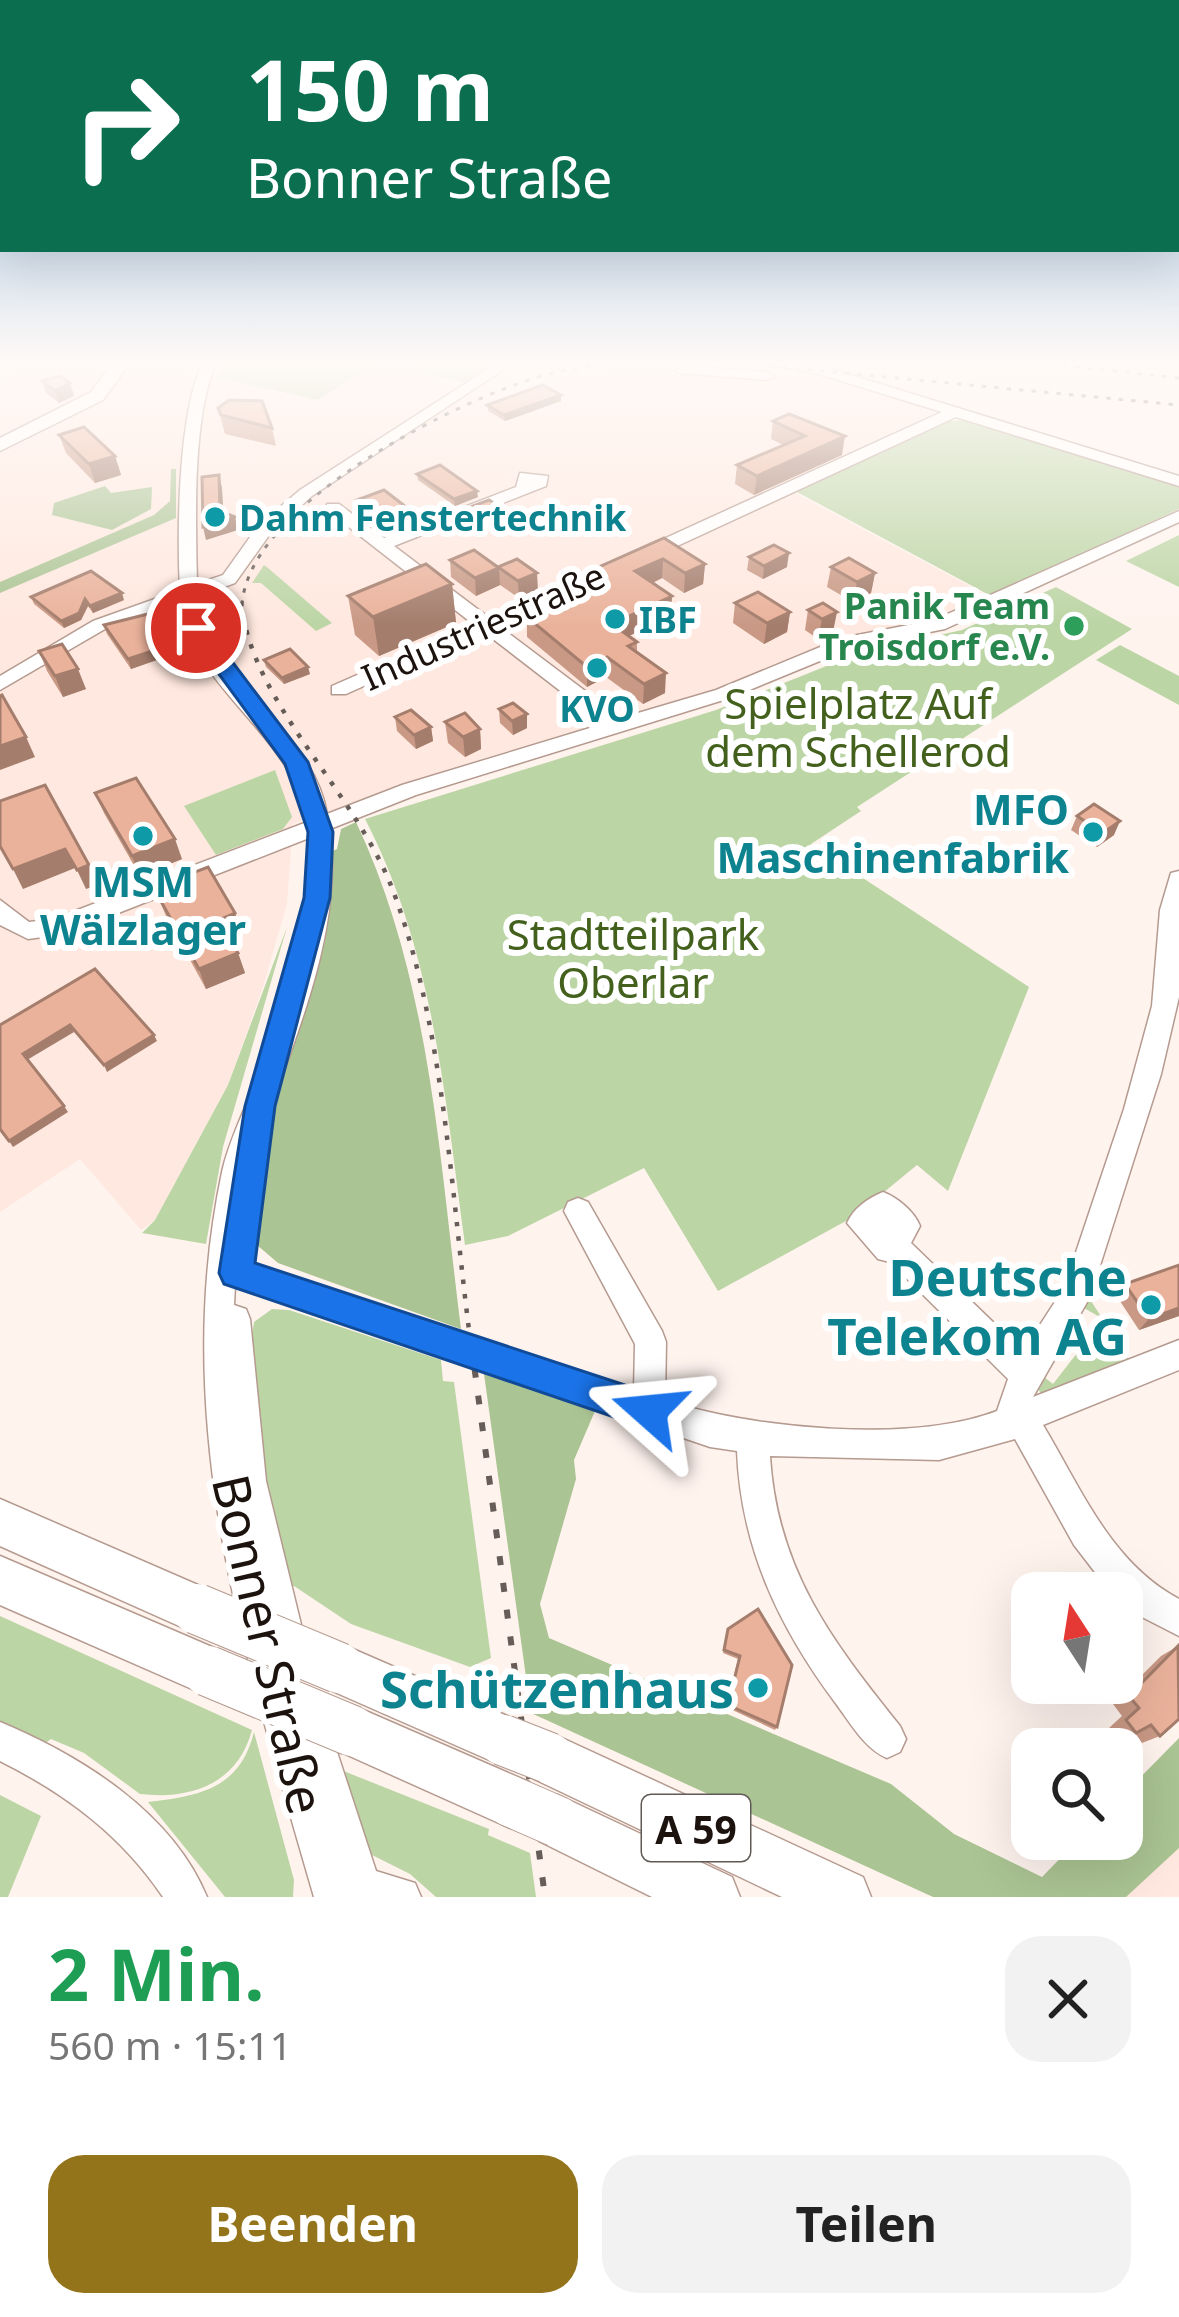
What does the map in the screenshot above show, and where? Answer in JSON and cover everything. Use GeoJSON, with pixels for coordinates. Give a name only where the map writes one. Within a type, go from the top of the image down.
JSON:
{"type":"FeatureCollection","features":[{"type":"Feature","properties":{"kind":"highway","name":"A 59"},"geometry":{"type":"LineString","coordinates":[[0,1522],[526,1749],[843,1897]]}},
{"type":"Feature","properties":{"kind":"highway","name":"A 59"},"geometry":{"type":"LineString","coordinates":[[0,1580],[534,1812],[712,1897]]}},
{"type":"Feature","properties":{"kind":"street","name":"Bonner Straße"},"geometry":{"type":"LineString","coordinates":[[194,449],[190,592],[200,636],[296,762],[319,824],[317,898],[260,1106],[229,1270],[218,1376],[242,1564],[364,1896]]}},
{"type":"Feature","properties":{"kind":"street"},"geometry":{"type":"LineString","coordinates":[[0,684],[100,625],[230,579],[264,530],[306,494],[376,449]]}},
{"type":"Feature","properties":{"kind":"street","name":"Industriestraße"},"geometry":{"type":"LineString","coordinates":[[630,561],[875,449]]}},
{"type":"Feature","properties":{"kind":"street"},"geometry":{"type":"LineString","coordinates":[[1074,449],[1179,481]]}},
{"type":"Feature","properties":{"kind":"street"},"geometry":{"type":"LineString","coordinates":[[383,544],[524,489]]}},
{"type":"Feature","properties":{"kind":"street"},"geometry":{"type":"LineString","coordinates":[[333,507],[617,725]]}},
{"type":"Feature","properties":{"kind":"street"},"geometry":{"type":"LineString","coordinates":[[0,909],[19,931],[49,930],[319,824],[723,694],[849,642],[939,625],[1179,516]]}},
{"type":"Feature","properties":{"kind":"street","name":"Industriestraße"},"geometry":{"type":"LineString","coordinates":[[339,690],[610,570]]}},
{"type":"Feature","properties":{"kind":"street"},"geometry":{"type":"LineString","coordinates":[[1179,879],[1166,1003],[1084,1276],[1070,1313],[1026,1376],[1017,1422],[1112,1572],[1152,1607],[1179,1618]]}},
{"type":"Feature","properties":{"kind":"street"},"geometry":{"type":"LineString","coordinates":[[578,1211],[651,1342],[649,1411]]}},
{"type":"Feature","properties":{"kind":"street"},"geometry":{"type":"LineString","coordinates":[[893,1245],[1026,1376]]}},
{"type":"Feature","properties":{"kind":"street"},"geometry":{"type":"LineString","coordinates":[[229,1270],[649,1411],[753,1439],[939,1444],[1017,1422],[1179,1355]]}},
{"type":"Feature","properties":{"kind":"street"},"geometry":{"type":"LineString","coordinates":[[753,1439],[754,1506],[770,1563],[803,1629],[887,1739]]}},
{"type":"Feature","properties":{"kind":"street"},"geometry":{"type":"LineString","coordinates":[[0,1742],[75,1778],[112,1806],[187,1897]]}},
{"type":"Feature","properties":{"kind":"shaded area"},"geometry":{"type":"Polygon","coordinates":[[[0,449],[865,449],[786,488],[990,597],[927,622],[848,636],[734,683],[445,770],[293,824],[287,904],[263,987],[228,1085],[155,1220],[141,1230],[80,1159],[0,1212],[0,449]]]}},
{"type":"Feature","properties":{"kind":"shaded area"},"geometry":{"type":"Polygon","coordinates":[[[1179,1845],[1179,1897],[1125,1897],[1179,1845]]]}},
{"type":"Feature","properties":{"kind":"green space"},"geometry":{"type":"Polygon","coordinates":[[[889,449],[1059,449],[1179,485],[1179,509],[991,596],[797,492],[889,449]]]}},
{"type":"Feature","properties":{"kind":"green space"},"geometry":{"type":"Polygon","coordinates":[[[171,469],[176,469],[176,518],[0,593],[0,582],[154,515],[170,501],[171,469]]]}},
{"type":"Feature","properties":{"kind":"green space"},"geometry":{"type":"Polygon","coordinates":[[[105,486],[111,493],[152,487],[151,509],[112,530],[52,515],[54,503],[105,486]]]}},
{"type":"Feature","properties":{"kind":"green space"},"geometry":{"type":"Polygon","coordinates":[[[1179,535],[1179,587],[1126,561],[1179,535]]]}},
{"type":"Feature","properties":{"kind":"green space"},"geometry":{"type":"Polygon","coordinates":[[[264,565],[332,623],[316,631],[261,583],[252,583],[264,565]]]}},
{"type":"Feature","properties":{"kind":"green space","name":"Stadtteilpark Oberlar"},"geometry":{"type":"Polygon","coordinates":[[[1056,587],[1132,629],[857,807],[861,811],[811,844],[1029,987],[948,1191],[917,1165],[855,1216],[718,1291],[644,1168],[508,1236],[465,1245],[443,1081],[422,974],[407,921],[365,819],[716,710],[859,653],[962,630],[1056,587]]]}},
{"type":"Feature","properties":{"kind":"green space"},"geometry":{"type":"Polygon","coordinates":[[[1120,645],[1179,676],[1179,705],[1096,660],[1120,645]]]}},
{"type":"Feature","properties":{"kind":"green space"},"geometry":{"type":"Polygon","coordinates":[[[275,770],[292,817],[283,829],[216,855],[184,806],[275,770]]]}},
{"type":"Feature","properties":{"kind":"green space"},"geometry":{"type":"Polygon","coordinates":[[[356,822],[381,882],[416,1007],[438,1135],[461,1329],[278,1263],[257,1245],[257,1213],[252,1214],[266,1125],[330,852],[337,849],[341,829],[356,822]]]}},
{"type":"Feature","properties":{"kind":"green space"},"geometry":{"type":"Polygon","coordinates":[[[287,927],[223,1147],[206,1244],[142,1233],[155,1220],[228,1085],[287,927]]]}},
{"type":"Feature","properties":{"kind":"green space"},"geometry":{"type":"Polygon","coordinates":[[[1087,1295],[1129,1359],[1041,1393],[1031,1382],[1039,1373],[1053,1384],[1095,1330],[1098,1316],[1084,1308],[1087,1295]]]}},
{"type":"Feature","properties":{"kind":"green space"},"geometry":{"type":"Polygon","coordinates":[[[272,1309],[289,1310],[441,1360],[443,1381],[454,1382],[491,1658],[470,1667],[351,1624],[294,1586],[287,1588],[260,1455],[252,1384],[254,1322],[272,1309]]]}},
{"type":"Feature","properties":{"kind":"green space"},"geometry":{"type":"Polygon","coordinates":[[[484,1374],[595,1411],[574,1460],[576,1479],[540,1604],[549,1638],[891,1784],[954,1834],[1042,1877],[1059,1860],[1143,1860],[1143,1775],[1179,1738],[1179,1848],[1126,1897],[933,1897],[531,1713],[484,1374]]]}},
{"type":"Feature","properties":{"kind":"green space"},"geometry":{"type":"Polygon","coordinates":[[[0,1616],[252,1730],[245,1748],[236,1763],[210,1784],[177,1794],[140,1794],[84,1753],[51,1739],[44,1744],[0,1723],[0,1616]]]}},
{"type":"Feature","properties":{"kind":"green space"},"geometry":{"type":"Polygon","coordinates":[[[254,1732],[294,1880],[293,1897],[225,1897],[148,1802],[216,1786],[239,1766],[254,1732]]]}},
{"type":"Feature","properties":{"kind":"green space"},"geometry":{"type":"Polygon","coordinates":[[[341,1770],[489,1829],[488,1835],[530,1853],[536,1897],[436,1897],[410,1874],[372,1855],[341,1770]]]}},
{"type":"Feature","properties":{"kind":"green space"},"geometry":{"type":"Polygon","coordinates":[[[0,1795],[41,1816],[8,1897],[0,1897],[0,1795]]]}},
{"type":"Feature","properties":{"kind":"building"},"geometry":{"type":"Polygon","coordinates":[[[73,449],[107,449],[115,456],[89,464],[73,449]]]}},
{"type":"Feature","properties":{"kind":"building"},"geometry":{"type":"Polygon","coordinates":[[[776,449],[817,449],[757,476],[737,465],[776,449]]]}},
{"type":"Feature","properties":{"kind":"building"},"geometry":{"type":"Polygon","coordinates":[[[440,465],[477,491],[454,499],[417,474],[440,465]]]}},
{"type":"Feature","properties":{"kind":"building"},"geometry":{"type":"Polygon","coordinates":[[[219,475],[220,511],[235,517],[203,527],[202,477],[219,475]]]}},
{"type":"Feature","properties":{"kind":"building"},"geometry":{"type":"Polygon","coordinates":[[[384,490],[410,510],[383,520],[357,500],[384,490]]]}},
{"type":"Feature","properties":{"kind":"building"},"geometry":{"type":"Polygon","coordinates":[[[489,500],[497,505],[481,512],[473,506],[489,500]]]}},
{"type":"Feature","properties":{"kind":"building"},"geometry":{"type":"Polygon","coordinates":[[[664,538],[705,564],[685,573],[663,559],[635,571],[672,596],[612,624],[637,642],[628,646],[666,673],[644,684],[607,657],[587,667],[527,617],[583,586],[572,579],[664,538]]]}},
{"type":"Feature","properties":{"kind":"building"},"geometry":{"type":"Polygon","coordinates":[[[774,545],[789,553],[764,566],[749,557],[774,545]]]}},
{"type":"Feature","properties":{"kind":"building"},"geometry":{"type":"Polygon","coordinates":[[[474,550],[499,568],[475,578],[450,560],[474,550]]]}},
{"type":"Feature","properties":{"kind":"building"},"geometry":{"type":"Polygon","coordinates":[[[849,558],[875,573],[857,582],[831,567],[849,558]]]}},
{"type":"Feature","properties":{"kind":"building"},"geometry":{"type":"Polygon","coordinates":[[[517,559],[537,573],[518,581],[498,567],[517,559]]]}},
{"type":"Feature","properties":{"kind":"building"},"geometry":{"type":"Polygon","coordinates":[[[426,564],[452,584],[373,617],[348,596],[426,564]]]}},
{"type":"Feature","properties":{"kind":"building"},"geometry":{"type":"Polygon","coordinates":[[[91,571],[122,593],[90,606],[85,599],[79,613],[61,621],[31,597],[91,571]]]}},
{"type":"Feature","properties":{"kind":"building"},"geometry":{"type":"Polygon","coordinates":[[[758,592],[790,612],[767,623],[735,603],[758,592]]]}},
{"type":"Feature","properties":{"kind":"building"},"geometry":{"type":"Polygon","coordinates":[[[823,603],[837,612],[822,619],[808,610],[823,603]]]}},
{"type":"Feature","properties":{"kind":"building"},"geometry":{"type":"Polygon","coordinates":[[[148,614],[171,645],[128,659],[104,625],[148,614]]]}},
{"type":"Feature","properties":{"kind":"building"},"geometry":{"type":"Polygon","coordinates":[[[62,644],[78,669],[55,676],[39,651],[62,644]]]}},
{"type":"Feature","properties":{"kind":"building"},"geometry":{"type":"Polygon","coordinates":[[[290,649],[308,667],[282,678],[264,660],[290,649]]]}},
{"type":"Feature","properties":{"kind":"building"},"geometry":{"type":"Polygon","coordinates":[[[0,696],[26,737],[0,746],[0,696]]]}},
{"type":"Feature","properties":{"kind":"building"},"geometry":{"type":"Polygon","coordinates":[[[513,703],[527,714],[512,721],[499,709],[513,703]]]}},
{"type":"Feature","properties":{"kind":"building"},"geometry":{"type":"Polygon","coordinates":[[[411,710],[431,727],[414,735],[395,717],[411,710]]]}},
{"type":"Feature","properties":{"kind":"building"},"geometry":{"type":"Polygon","coordinates":[[[465,713],[480,729],[463,737],[445,722],[465,713]]]}},
{"type":"Feature","properties":{"kind":"building","name":"MSM Wälzlager"},"geometry":{"type":"Polygon","coordinates":[[[136,778],[175,839],[132,856],[95,793],[136,778]]]}},
{"type":"Feature","properties":{"kind":"building"},"geometry":{"type":"Polygon","coordinates":[[[45,785],[89,865],[77,870],[65,849],[13,869],[0,846],[0,801],[45,785]]]}},
{"type":"Feature","properties":{"kind":"building"},"geometry":{"type":"Polygon","coordinates":[[[1094,804],[1120,821],[1103,833],[1077,816],[1094,804]]]}},
{"type":"Feature","properties":{"kind":"building"},"geometry":{"type":"Polygon","coordinates":[[[208,867],[235,913],[219,920],[238,953],[199,969],[158,896],[194,882],[195,872],[208,867]]]}},
{"type":"Feature","properties":{"kind":"building"},"geometry":{"type":"Polygon","coordinates":[[[95,969],[154,1035],[104,1065],[70,1025],[23,1054],[64,1106],[9,1141],[0,1129],[0,1025],[95,969]]]}},
{"type":"Feature","properties":{"kind":"building","name":"Deutsche Telekom AG"},"geometry":{"type":"Polygon","coordinates":[[[1179,1265],[1179,1308],[1149,1319],[1125,1284],[1179,1265]]]}},
{"type":"Feature","properties":{"kind":"building","name":"Schützenhaus"},"geometry":{"type":"Polygon","coordinates":[[[758,1609],[792,1665],[777,1727],[728,1705],[740,1656],[724,1650],[728,1629],[758,1609]]]}},
{"type":"Feature","properties":{"kind":"building"},"geometry":{"type":"Polygon","coordinates":[[[1178,1646],[1179,1719],[1160,1736],[1151,1725],[1132,1728],[1126,1720],[1139,1708],[1136,1704],[1143,1704],[1143,1682],[1178,1646]]]}},
{"type":"Feature","properties":{"kind":"railway"},"geometry":{"type":"LineString","coordinates":[[242,605],[252,569],[277,533],[311,500],[384,449]]}},
{"type":"Feature","properties":{"kind":"railway"},"geometry":{"type":"LineString","coordinates":[[241,602],[263,675],[375,852],[410,941],[435,1055],[471,1345]]}},
{"type":"Feature","properties":{"kind":"railway"},"geometry":{"type":"LineString","coordinates":[[471,1342],[545,1897]]}},
{"type":"Feature","properties":{"kind":"place","name":"Dahm Fenstertechnik"},"geometry":{"type":"Point","coordinates":[215,517]}},
{"type":"Feature","properties":{"kind":"place","name":"IBF"},"geometry":{"type":"Point","coordinates":[615,619]}},
{"type":"Feature","properties":{"kind":"place","name":"Panik Team Troisdorf e.V."},"geometry":{"type":"Point","coordinates":[1074,626]}},
{"type":"Feature","properties":{"kind":"place","name":"KVO"},"geometry":{"type":"Point","coordinates":[597,668]}},
{"type":"Feature","properties":{"kind":"place","name":"MFO Maschinenfabrik"},"geometry":{"type":"Point","coordinates":[1093,832]}},
{"type":"Feature","properties":{"kind":"place","name":"MSM Wälzlager"},"geometry":{"type":"Point","coordinates":[143,836]}},
{"type":"Feature","properties":{"kind":"place","name":"Deutsche Telekom AG"},"geometry":{"type":"Point","coordinates":[1151,1305]}},
{"type":"Feature","properties":{"kind":"place","name":"Schützenhaus"},"geometry":{"type":"Point","coordinates":[758,1688]}},
{"type":"Feature","properties":{"kind":"route"},"geometry":{"type":"LineString","coordinates":[[196,628],[296,762],[320,832],[317,898],[260,1106],[236,1273],[649,1411]]}},
{"type":"Feature","properties":{"kind":"park label","name":"Spielplatz Auf dem Schellerod"},"geometry":{"type":"Point","coordinates":[858,726]}}]}
